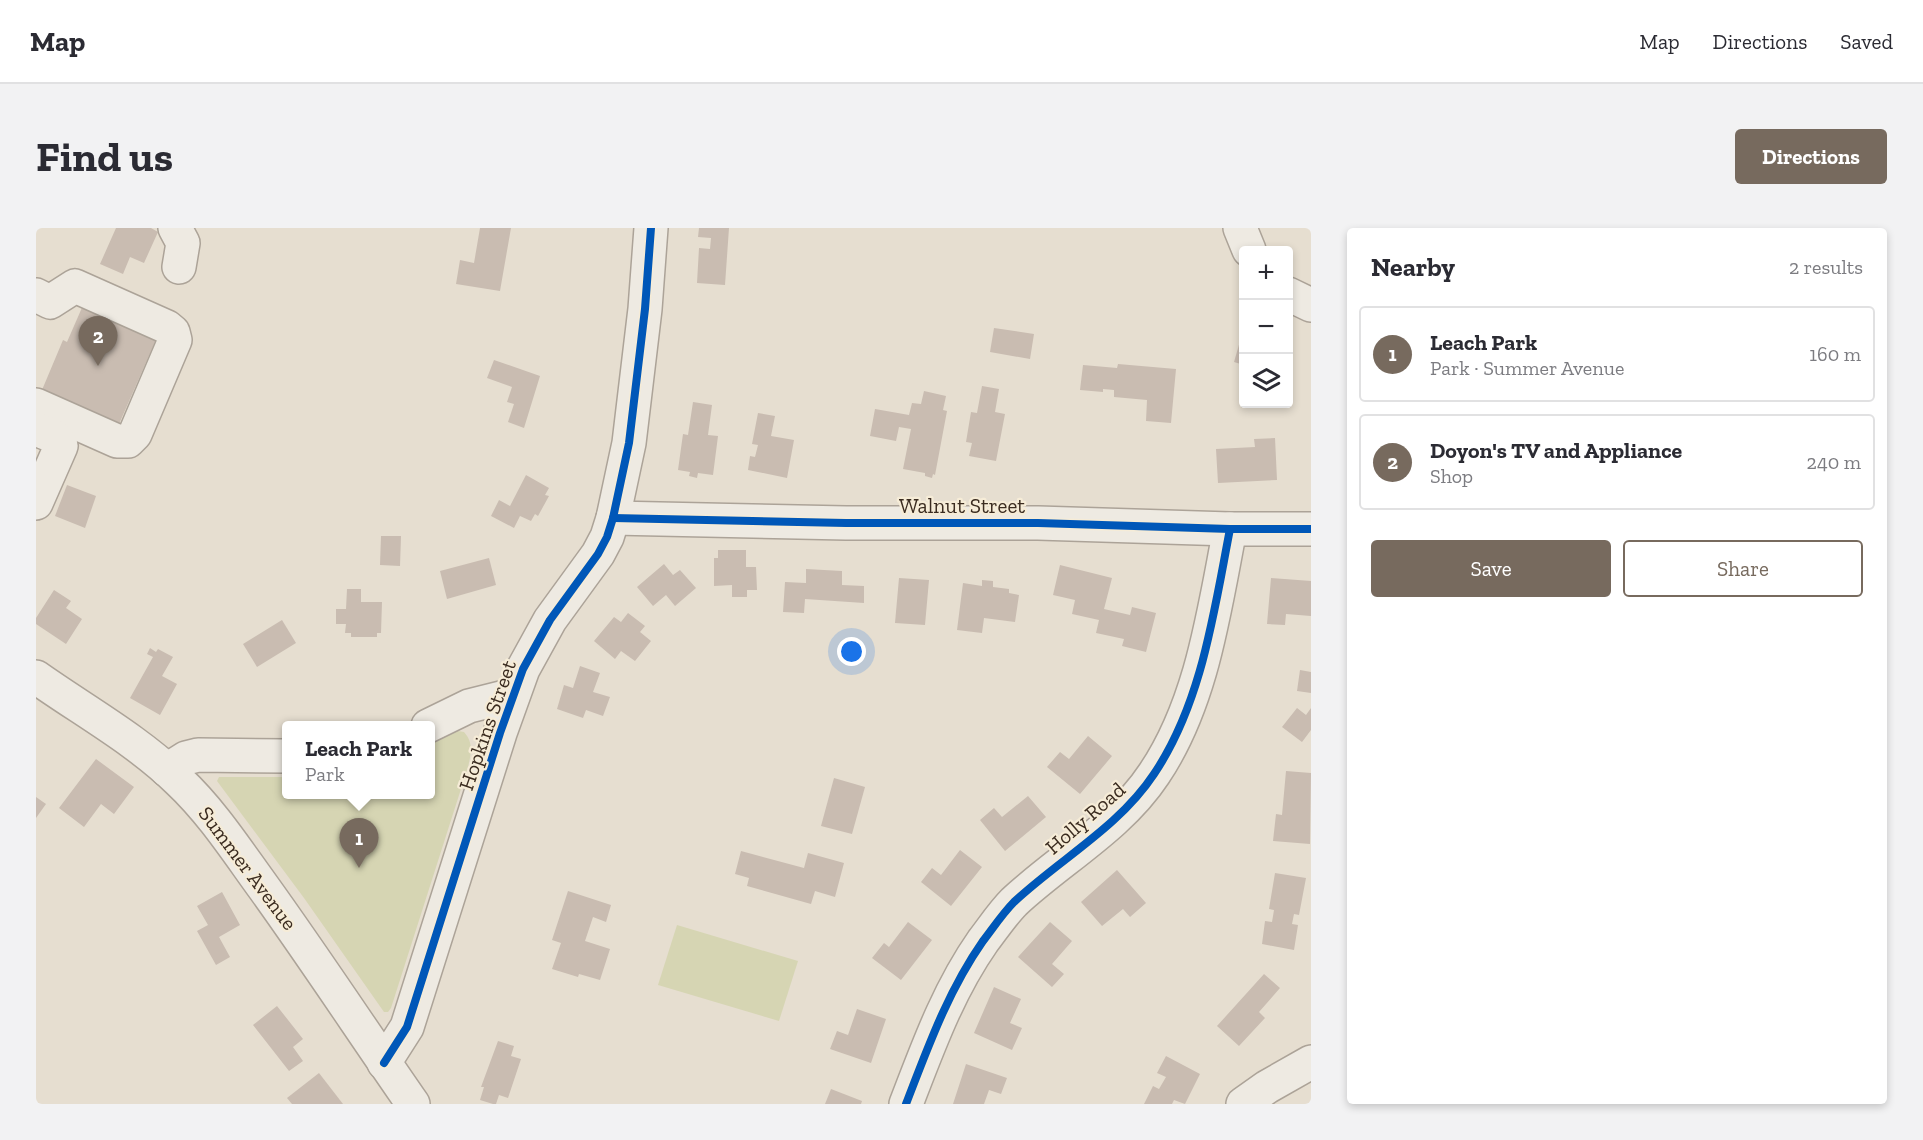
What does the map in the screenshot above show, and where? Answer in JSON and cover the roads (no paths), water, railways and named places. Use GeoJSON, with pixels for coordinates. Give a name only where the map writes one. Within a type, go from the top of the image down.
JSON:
{"type":"FeatureCollection","features":[{"type":"Feature","properties":{"kind":"street"},"geometry":{"type":"LineString","coordinates":[[175,228],[183,243],[179,267]]}},
{"type":"Feature","properties":{"kind":"street","name":"Hopkins Street"},"geometry":{"type":"LineString","coordinates":[[384,1063],[407,1027],[523,669],[550,620],[598,554],[607,537],[629,443],[645,309],[651,228]]}},
{"type":"Feature","properties":{"kind":"street"},"geometry":{"type":"LineString","coordinates":[[1240,228],[1247,246]]}},
{"type":"Feature","properties":{"kind":"street"},"geometry":{"type":"LineString","coordinates":[[36,295],[50,302],[75,286],[169,329],[175,340],[134,436],[128,441],[120,442],[36,405]]}},
{"type":"Feature","properties":{"kind":"street"},"geometry":{"type":"LineString","coordinates":[[1293,296],[1311,305]]}},
{"type":"Feature","properties":{"kind":"street"},"geometry":{"type":"LineString","coordinates":[[36,429],[55,437],[61,446],[40,483]]}},
{"type":"Feature","properties":{"kind":"street","name":"Walnut Street"},"geometry":{"type":"LineString","coordinates":[[613,518],[1311,529]]}},
{"type":"Feature","properties":{"kind":"street","name":"Holly Road"},"geometry":{"type":"LineString","coordinates":[[906,1104],[939,1016],[963,971],[993,928],[1013,903],[1122,812],[1143,790],[1165,758],[1191,696],[1202,660],[1230,529]]}},
{"type":"Feature","properties":{"kind":"street","name":"Summer Avenue"},"geometry":{"type":"LineString","coordinates":[[36,677],[139,748],[189,791],[223,831],[288,921],[413,1104]]}},
{"type":"Feature","properties":{"kind":"street"},"geometry":{"type":"LineString","coordinates":[[435,723],[469,706],[513,695]]}},
{"type":"Feature","properties":{"kind":"street"},"geometry":{"type":"LineString","coordinates":[[167,770],[186,758],[198,755],[282,756]]}},
{"type":"Feature","properties":{"kind":"street"},"geometry":{"type":"LineString","coordinates":[[1243,1104],[1267,1086],[1311,1062]]}},
{"type":"Feature","properties":{"kind":"place","name":"Doyon's TV and Appliance"},"geometry":{"type":"Point","coordinates":[98,366]}},
{"type":"Feature","properties":{"kind":"place","name":"Leach Park"},"geometry":{"type":"Point","coordinates":[359,868]}}]}
